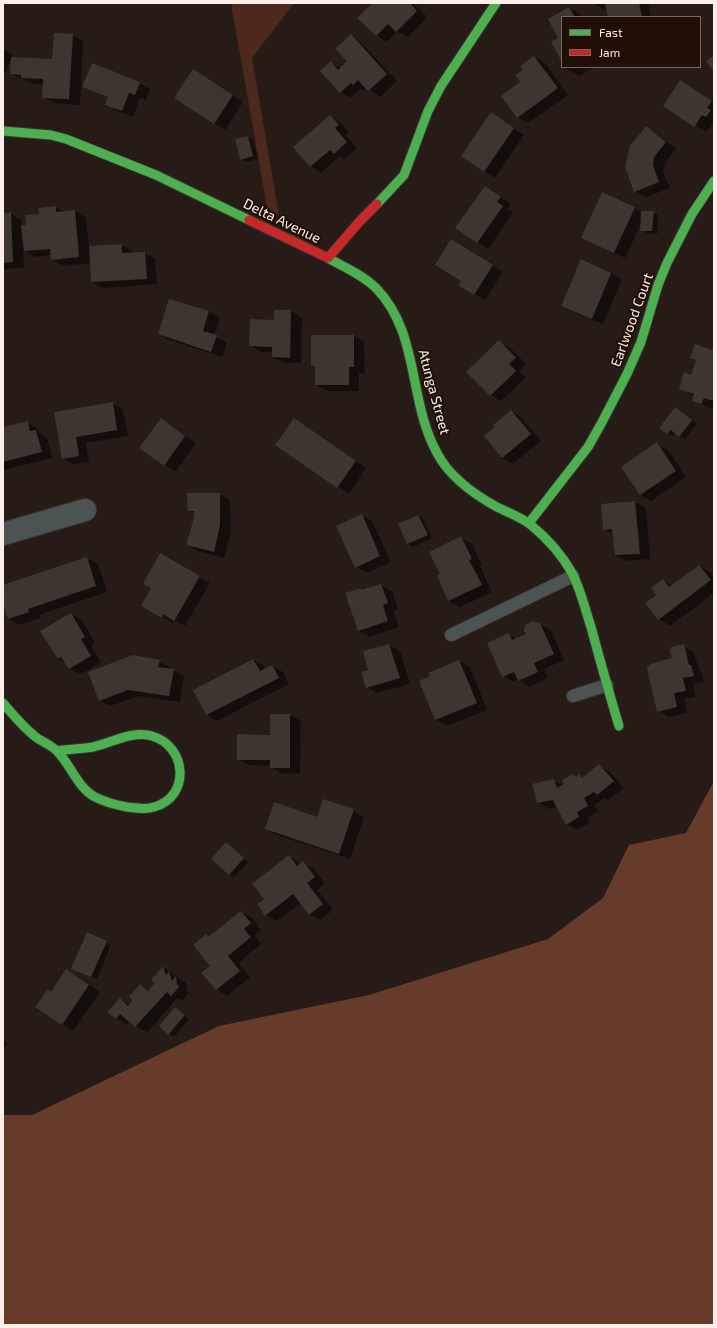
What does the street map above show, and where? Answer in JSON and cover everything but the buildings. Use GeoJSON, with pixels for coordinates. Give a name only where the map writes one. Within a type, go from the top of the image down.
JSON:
{"type":"FeatureCollection","features":[{"type":"Feature","properties":{"kind":"street","name":"Delta Avenue"},"geometry":{"type":"LineString","coordinates":[[3,130],[66,139],[156,175],[328,258],[360,221],[404,175],[422,125],[442,86],[496,3]]}},
{"type":"Feature","properties":{"kind":"street","name":"Earlwood Court"},"geometry":{"type":"LineString","coordinates":[[528,523],[588,448],[627,374],[641,342],[658,285],[667,263],[692,214],[714,181]]}},
{"type":"Feature","properties":{"kind":"street","name":"Atunga Street"},"geometry":{"type":"LineString","coordinates":[[328,258],[363,278],[377,289],[390,303],[399,320],[406,344],[423,420],[438,455],[454,473],[479,495],[495,506],[528,523],[548,539],[562,558],[573,576],[586,610],[619,726]]}},
{"type":"Feature","properties":{"kind":"street"},"geometry":{"type":"LineString","coordinates":[[3,534],[85,510]]}},
{"type":"Feature","properties":{"kind":"street"},"geometry":{"type":"LineString","coordinates":[[3,703],[36,737],[57,751],[89,792],[105,801],[123,807],[156,807],[166,802],[175,793],[180,784],[182,772],[179,759],[171,748],[161,740],[150,735],[137,736],[92,747],[57,751]]}},
{"type":"Feature","properties":{"kind":"lane"},"geometry":{"type":"LineString","coordinates":[[451,635],[573,576]]}},
{"type":"Feature","properties":{"kind":"lane"},"geometry":{"type":"LineString","coordinates":[[573,696],[607,685]]}},
{"type":"Feature","properties":{"kind":"shaded area"},"geometry":{"type":"Polygon","coordinates":[[[231,3],[294,3],[252,58],[279,215],[267,207],[231,3]]]}},
{"type":"Feature","properties":{"kind":"shaded area"},"geometry":{"type":"Polygon","coordinates":[[[714,781],[714,1325],[3,1325],[3,1115],[32,1115],[219,1026],[369,995],[548,939],[603,898],[629,845],[686,833],[714,781]]]}},
{"type":"Feature","properties":{"kind":"traffic: fast"},"geometry":{"type":"LineString","coordinates":[[377,204],[404,175],[428,111],[441,86],[496,3]]}},
{"type":"Feature","properties":{"kind":"traffic: fast"},"geometry":{"type":"LineString","coordinates":[[3,131],[51,135],[66,139],[156,175],[249,220]]}},
{"type":"Feature","properties":{"kind":"traffic: fast"},"geometry":{"type":"LineString","coordinates":[[529,523],[588,447],[601,424],[627,374],[641,342],[658,285],[667,263],[692,214],[714,181]]}},
{"type":"Feature","properties":{"kind":"traffic: fast"},"geometry":{"type":"LineString","coordinates":[[328,258],[371,283],[390,306],[400,325],[407,346],[421,412],[428,433],[437,453],[448,469],[455,477],[480,497],[531,525],[554,548],[568,566],[583,600],[619,726]]}},
{"type":"Feature","properties":{"kind":"traffic: fast"},"geometry":{"type":"LineString","coordinates":[[3,703],[32,734],[57,751],[83,788],[99,799],[127,807],[151,808],[166,801],[174,793],[179,783],[180,772],[178,760],[172,750],[164,742],[152,736],[130,736],[93,747],[57,751]]}},
{"type":"Feature","properties":{"kind":"traffic: jam"},"geometry":{"type":"LineString","coordinates":[[249,220],[328,258],[377,204]]}}]}
